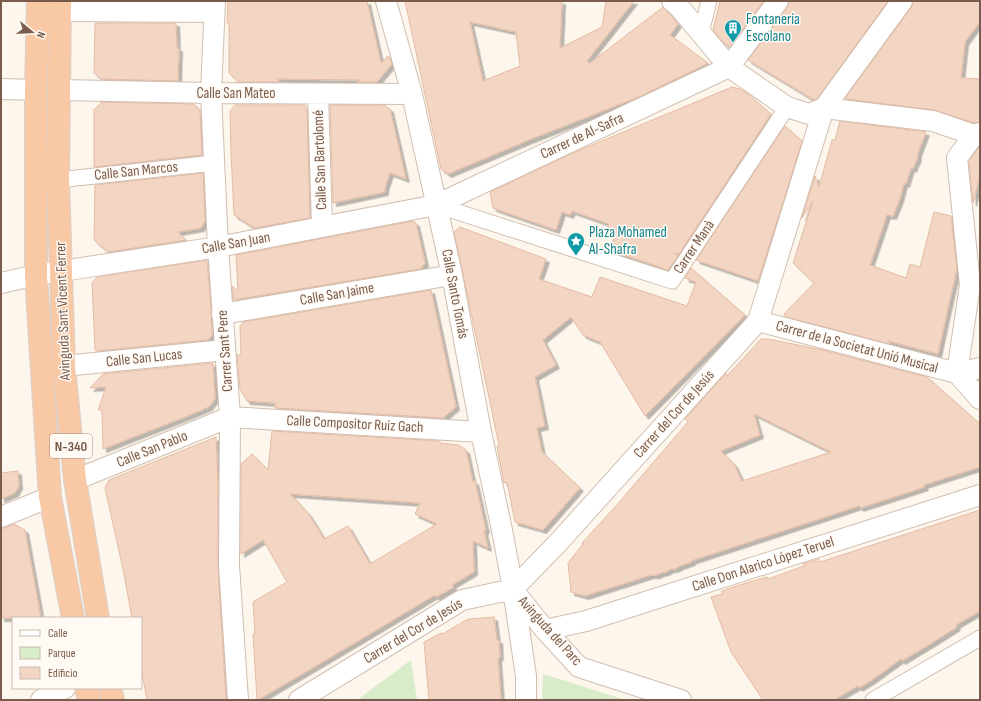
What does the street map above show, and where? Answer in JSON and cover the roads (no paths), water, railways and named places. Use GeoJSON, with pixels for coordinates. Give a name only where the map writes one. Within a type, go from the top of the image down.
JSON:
{"type":"FeatureCollection","features":[{"type":"Feature","properties":{"kind":"highway","name":"Avinguda Sant Vicent Ferrer"},"geometry":{"type":"LineString","coordinates":[[38,1],[36,90],[36,276],[50,497],[73,617]]}},
{"type":"Feature","properties":{"kind":"highway","name":"Avinguda Sant Vicent Ferrer"},"geometry":{"type":"LineString","coordinates":[[60,6],[58,180],[64,366],[75,480],[98,617]]}},
{"type":"Feature","properties":{"kind":"highway"},"geometry":{"type":"LineString","coordinates":[[86,689],[88,700]]}},
{"type":"Feature","properties":{"kind":"highway"},"geometry":{"type":"LineString","coordinates":[[110,689],[112,700]]}},
{"type":"Feature","properties":{"kind":"street","name":"Calle Santo Tomás"},"geometry":{"type":"LineString","coordinates":[[386,1],[412,94],[452,275],[481,432],[513,589],[526,676],[526,700]]}},
{"type":"Feature","properties":{"kind":"street"},"geometry":{"type":"LineString","coordinates":[[672,1],[680,8],[729,67],[787,107],[809,114],[824,108],[933,122],[977,134],[957,158],[975,284],[957,374]]}},
{"type":"Feature","properties":{"kind":"street"},"geometry":{"type":"LineString","coordinates":[[701,33],[709,1]]}},
{"type":"Feature","properties":{"kind":"street"},"geometry":{"type":"LineString","coordinates":[[729,67],[778,1]]}},
{"type":"Feature","properties":{"kind":"street","name":"Carrer del Cor de Jesús"},"geometry":{"type":"LineString","coordinates":[[300,700],[462,600],[513,589],[556,545],[758,321],[824,108],[902,1]]}},
{"type":"Feature","properties":{"kind":"street"},"geometry":{"type":"LineString","coordinates":[[60,6],[214,6]]}},
{"type":"Feature","properties":{"kind":"street","name":"Carrer Sant Pere"},"geometry":{"type":"LineString","coordinates":[[214,6],[211,93],[218,247],[230,417],[228,565],[238,700]]}},
{"type":"Feature","properties":{"kind":"street","name":"Carrer de Al-Safra"},"geometry":{"type":"LineString","coordinates":[[436,205],[729,67]]}},
{"type":"Feature","properties":{"kind":"street"},"geometry":{"type":"LineString","coordinates":[[1,89],[36,90]]}},
{"type":"Feature","properties":{"kind":"street","name":"Calle San Mateo"},"geometry":{"type":"LineString","coordinates":[[59,90],[211,93],[412,94]]}},
{"type":"Feature","properties":{"kind":"street","name":"Calle San Bartolomé"},"geometry":{"type":"LineString","coordinates":[[318,94],[322,227]]}},
{"type":"Feature","properties":{"kind":"street","name":"Carrer Manà"},"geometry":{"type":"LineString","coordinates":[[436,205],[672,281],[787,107]]}},
{"type":"Feature","properties":{"kind":"street","name":"Calle San Marcos"},"geometry":{"type":"LineString","coordinates":[[58,180],[214,163]]}},
{"type":"Feature","properties":{"kind":"street","name":"Calle San Juan"},"geometry":{"type":"LineString","coordinates":[[1,282],[218,247],[436,205]]}},
{"type":"Feature","properties":{"kind":"street","name":"Calle San Jaime"},"geometry":{"type":"LineString","coordinates":[[222,314],[452,275]]}},
{"type":"Feature","properties":{"kind":"street","name":"Carrer de la Societat Unió Musical"},"geometry":{"type":"LineString","coordinates":[[758,321],[957,374]]}},
{"type":"Feature","properties":{"kind":"street","name":"Calle San Lucas"},"geometry":{"type":"LineString","coordinates":[[64,366],[225,350]]}},
{"type":"Feature","properties":{"kind":"street"},"geometry":{"type":"LineString","coordinates":[[957,374],[980,368]]}},
{"type":"Feature","properties":{"kind":"street"},"geometry":{"type":"LineString","coordinates":[[957,374],[980,399]]}},
{"type":"Feature","properties":{"kind":"street","name":"Calle Compositor Ruiz Gach"},"geometry":{"type":"LineString","coordinates":[[230,417],[481,432]]}},
{"type":"Feature","properties":{"kind":"street","name":"Calle San Pablo"},"geometry":{"type":"LineString","coordinates":[[75,480],[230,417]]}},
{"type":"Feature","properties":{"kind":"street","name":"Calle Don Alarico López Teruel"},"geometry":{"type":"LineString","coordinates":[[545,630],[586,621],[980,495]]}},
{"type":"Feature","properties":{"kind":"street"},"geometry":{"type":"LineString","coordinates":[[1,517],[50,497]]}},
{"type":"Feature","properties":{"kind":"street","name":"Avinguda del Parc"},"geometry":{"type":"LineString","coordinates":[[513,589],[545,630],[579,667],[681,700]]}},
{"type":"Feature","properties":{"kind":"street"},"geometry":{"type":"LineString","coordinates":[[873,700],[980,638]]}},
{"type":"Feature","properties":{"kind":"street"},"geometry":{"type":"LineString","coordinates":[[41,700],[64,689]]}},
{"type":"Feature","properties":{"kind":"place","name":"Fontanería Escolano"},"geometry":{"type":"Point","coordinates":[733,43]}},
{"type":"Feature","properties":{"kind":"place","name":"Plaza Mohamed Al-Shafra"},"geometry":{"type":"Point","coordinates":[576,256]}}]}
